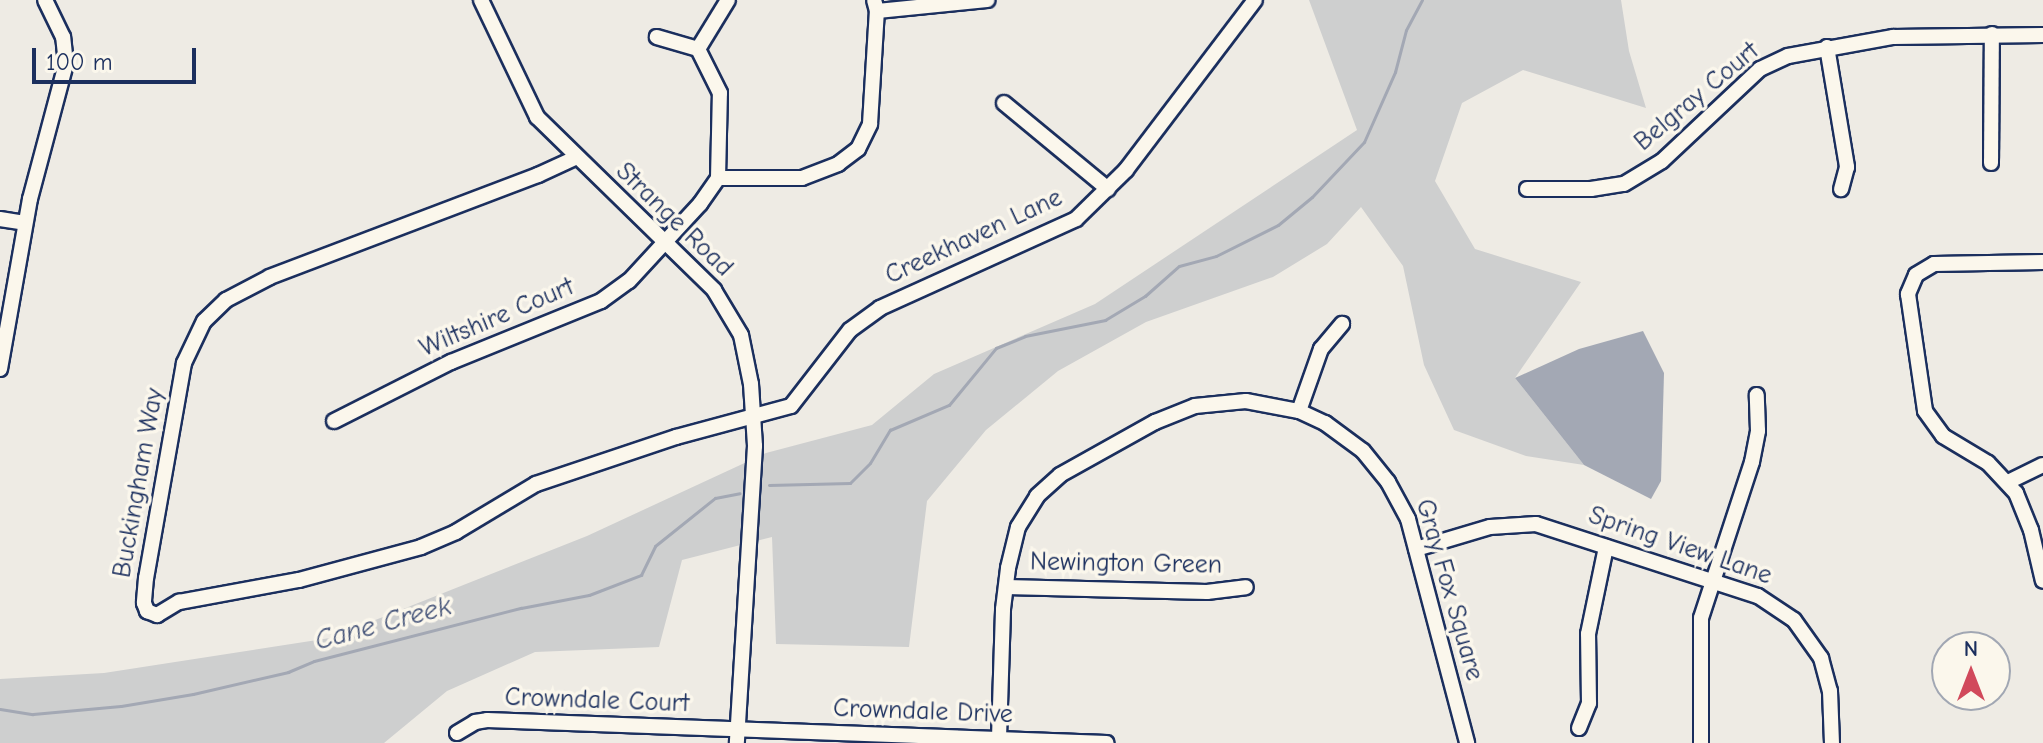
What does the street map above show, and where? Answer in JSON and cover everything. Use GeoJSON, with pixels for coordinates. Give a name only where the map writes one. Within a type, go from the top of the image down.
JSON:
{"type":"FeatureCollection","features":[{"type":"Feature","properties":{"kind":"street"},"geometry":{"type":"LineString","coordinates":[[0,369],[25,223],[66,64],[63,37],[45,0]]}},
{"type":"Feature","properties":{"kind":"street","name":"Strange Road"},"geometry":{"type":"LineString","coordinates":[[481,0],[526,101],[545,127],[714,290],[733,317],[747,358],[754,413],[754,478],[738,737]]}},
{"type":"Feature","properties":{"kind":"street"},"geometry":{"type":"LineString","coordinates":[[698,49],[728,0]]}},
{"type":"Feature","properties":{"kind":"street"},"geometry":{"type":"LineString","coordinates":[[657,37],[698,49],[720,93],[718,178],[802,178],[850,158],[870,124],[876,6],[987,0]]}},
{"type":"Feature","properties":{"kind":"street","name":"Creekhaven Lane"},"geometry":{"type":"LineString","coordinates":[[754,413],[791,406],[850,330],[880,308],[1076,219],[1108,189],[1255,0]]}},
{"type":"Feature","properties":{"kind":"street"},"geometry":{"type":"LineString","coordinates":[[1991,163],[1992,34]]}},
{"type":"Feature","properties":{"kind":"street","name":"Belgray Court"},"geometry":{"type":"LineString","coordinates":[[1527,189],[1591,189],[1624,184],[1662,161],[1760,69],[1788,56],[1893,37],[2043,35]]}},
{"type":"Feature","properties":{"kind":"street"},"geometry":{"type":"LineString","coordinates":[[1827,47],[1847,167],[1841,189]]}},
{"type":"Feature","properties":{"kind":"street"},"geometry":{"type":"LineString","coordinates":[[1004,103],[1108,189]]}},
{"type":"Feature","properties":{"kind":"street","name":"Buckingham Way"},"geometry":{"type":"LineString","coordinates":[[575,158],[270,277],[238,293],[211,314],[196,333],[184,363],[146,578],[144,603],[147,611],[157,615],[179,602],[299,580],[421,547],[456,532],[536,484],[754,413]]}},
{"type":"Feature","properties":{"kind":"street","name":"Wiltshire Court"},"geometry":{"type":"LineString","coordinates":[[334,421],[451,362],[601,301],[629,281],[700,204],[718,178]]}},
{"type":"Feature","properties":{"kind":"street"},"geometry":{"type":"LineString","coordinates":[[0,219],[25,223]]}},
{"type":"Feature","properties":{"kind":"street"},"geometry":{"type":"LineString","coordinates":[[2043,262],[1934,264],[1916,275],[1908,294],[1921,395],[1929,418],[1943,436],[1988,463],[2008,482],[2026,515],[2043,581]]}},
{"type":"Feature","properties":{"kind":"street"},"geometry":{"type":"LineString","coordinates":[[1299,411],[1321,349],[1342,324]]}},
{"type":"Feature","properties":{"kind":"street"},"geometry":{"type":"LineString","coordinates":[[1701,743],[1699,636],[1712,580],[1752,462],[1758,431],[1757,395]]}},
{"type":"Feature","properties":{"kind":"street","name":"Gray Fox Square"},"geometry":{"type":"LineString","coordinates":[[999,738],[1006,587],[1013,544],[1027,510],[1048,485],[1078,464],[1155,422],[1195,406],[1246,401],[1299,411],[1344,435],[1377,466],[1402,508],[1416,549],[1467,743]]}},
{"type":"Feature","properties":{"kind":"street"},"geometry":{"type":"LineString","coordinates":[[2008,482],[2043,465]]}},
{"type":"Feature","properties":{"kind":"street","name":"Spring View Lane"},"geometry":{"type":"LineString","coordinates":[[1416,549],[1490,527],[1518,523],[1553,528],[1770,602],[1806,632],[1825,671],[1832,709],[1832,743]]}},
{"type":"Feature","properties":{"kind":"street"},"geometry":{"type":"LineString","coordinates":[[1579,728],[1589,703],[1588,634],[1606,547]]}},
{"type":"Feature","properties":{"kind":"street","name":"Newington Green"},"geometry":{"type":"LineString","coordinates":[[1006,587],[1207,592],[1246,587]]}},
{"type":"Feature","properties":{"kind":"street","name":"Crowndale Court"},"geometry":{"type":"LineString","coordinates":[[457,733],[487,720],[738,737]]}},
{"type":"Feature","properties":{"kind":"street","name":"Crowndale Drive"},"geometry":{"type":"LineString","coordinates":[[738,737],[999,738],[1107,743]]}},
{"type":"Feature","properties":{"kind":"shaded area"},"geometry":{"type":"Polygon","coordinates":[[[1309,0],[1621,0],[1629,51],[1646,108],[1523,70],[1462,103],[1435,181],[1475,249],[1581,282],[1515,378],[1584,465],[1526,456],[1454,430],[1424,365],[1403,266],[1361,207],[1327,244],[1273,277],[1146,322],[1058,371],[986,430],[927,501],[909,647],[776,644],[772,537],[682,560],[659,647],[535,652],[447,691],[384,743],[0,743],[0,679],[104,673],[330,638],[587,536],[766,453],[872,425],[934,374],[1095,304],[1357,130],[1309,0]]]}},
{"type":"Feature","properties":{"kind":"shaded area"},"geometry":{"type":"Polygon","coordinates":[[[1643,331],[1664,373],[1661,481],[1651,499],[1584,465],[1515,378],[1579,349],[1643,331]]]}},
{"type":"Feature","properties":{"kind":"waterway","name":"Cane Creek"},"geometry":{"type":"LineString","coordinates":[[769,485],[850,483],[870,463],[890,430],[949,405],[996,348],[1025,336],[1105,320],[1145,296],[1179,266],[1216,256],[1278,225],[1312,197],[1364,142],[1395,72],[1406,30],[1422,0]]}},
{"type":"Feature","properties":{"kind":"waterway","name":"Cane Creek"},"geometry":{"type":"LineString","coordinates":[[0,709],[33,714],[121,706],[193,694],[288,672],[314,661],[521,608],[589,595],[641,575],[655,546],[715,498],[740,493]]}}]}
